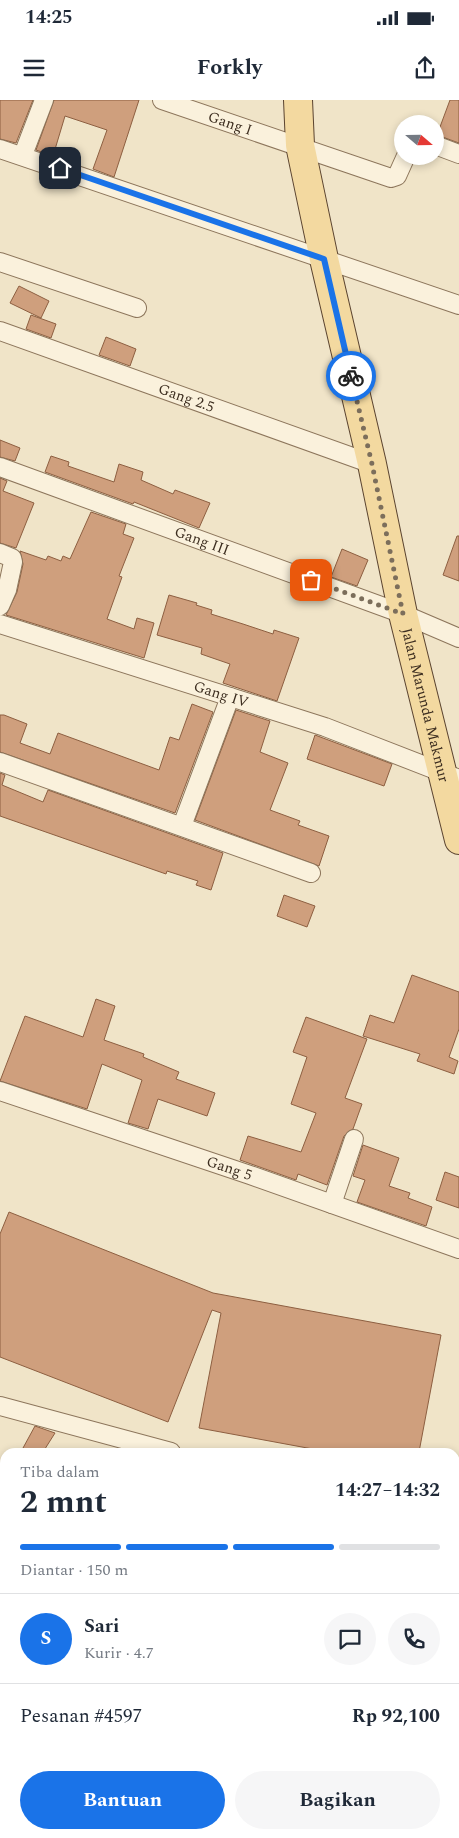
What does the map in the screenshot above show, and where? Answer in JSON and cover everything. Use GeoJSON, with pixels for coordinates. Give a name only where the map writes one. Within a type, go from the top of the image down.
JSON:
{"type":"FeatureCollection","features":[{"type":"Feature","properties":{"kind":"main road","name":"Jalan Marunda Makmur"},"geometry":{"type":"LineString","coordinates":[[298,100],[300,145],[324,259],[372,464],[403,614],[450,776],[459,840]]}},
{"type":"Feature","properties":{"kind":"street"},"geometry":{"type":"LineString","coordinates":[[23,155],[44,100]]}},
{"type":"Feature","properties":{"kind":"street","name":"Gang I"},"geometry":{"type":"LineString","coordinates":[[162,100],[394,178],[401,165]]}},
{"type":"Feature","properties":{"kind":"street"},"geometry":{"type":"LineString","coordinates":[[444,148],[459,154]]}},
{"type":"Feature","properties":{"kind":"street"},"geometry":{"type":"LineString","coordinates":[[0,149],[23,155],[459,305]]}},
{"type":"Feature","properties":{"kind":"street"},"geometry":{"type":"LineString","coordinates":[[0,262],[137,308]]}},
{"type":"Feature","properties":{"kind":"street","name":"Gang 2.5"},"geometry":{"type":"LineString","coordinates":[[0,331],[372,464]]}},
{"type":"Feature","properties":{"kind":"street","name":"Gang III"},"geometry":{"type":"LineString","coordinates":[[0,467],[403,614],[459,638]]}},
{"type":"Feature","properties":{"kind":"street"},"geometry":{"type":"LineString","coordinates":[[0,553],[12,558],[14,562],[7,590],[0,606]]}},
{"type":"Feature","properties":{"kind":"street","name":"Gang IV"},"geometry":{"type":"LineString","coordinates":[[0,624],[325,727],[450,776]]}},
{"type":"Feature","properties":{"kind":"street"},"geometry":{"type":"LineString","coordinates":[[182,826],[230,697]]}},
{"type":"Feature","properties":{"kind":"street"},"geometry":{"type":"LineString","coordinates":[[0,762],[311,873]]}},
{"type":"Feature","properties":{"kind":"street","name":"Gang 5"},"geometry":{"type":"LineString","coordinates":[[0,1091],[459,1248]]}},
{"type":"Feature","properties":{"kind":"street"},"geometry":{"type":"LineString","coordinates":[[332,1204],[354,1139]]}},
{"type":"Feature","properties":{"kind":"street"},"geometry":{"type":"LineString","coordinates":[[0,1406],[156,1448]]}},
{"type":"Feature","properties":{"kind":"building"},"geometry":{"type":"Polygon","coordinates":[[[0,100],[33,100],[16,143],[0,139],[0,100]]]}},
{"type":"Feature","properties":{"kind":"building"},"geometry":{"type":"Polygon","coordinates":[[[54,100],[139,100],[114,177],[93,169],[107,130],[65,116],[53,156],[36,150],[54,100]]]}},
{"type":"Feature","properties":{"kind":"building"},"geometry":{"type":"Polygon","coordinates":[[[450,100],[459,100],[459,143],[444,138],[444,116],[450,100]]]}},
{"type":"Feature","properties":{"kind":"building"},"geometry":{"type":"Polygon","coordinates":[[[19,286],[49,301],[41,318],[10,303],[19,286]]]}},
{"type":"Feature","properties":{"kind":"building"},"geometry":{"type":"Polygon","coordinates":[[[31,315],[56,324],[51,338],[26,329],[31,315]]]}},
{"type":"Feature","properties":{"kind":"building"},"geometry":{"type":"Polygon","coordinates":[[[106,337],[136,349],[130,366],[99,355],[106,337]]]}},
{"type":"Feature","properties":{"kind":"building"},"geometry":{"type":"Polygon","coordinates":[[[0,440],[20,448],[15,461],[0,457],[0,440]]]}},
{"type":"Feature","properties":{"kind":"building"},"geometry":{"type":"Polygon","coordinates":[[[51,456],[69,462],[68,466],[114,482],[119,464],[143,472],[141,480],[173,494],[175,490],[210,503],[199,528],[134,502],[133,504],[45,472],[51,456]]]}},
{"type":"Feature","properties":{"kind":"building"},"geometry":{"type":"Polygon","coordinates":[[[0,478],[7,481],[3,491],[34,503],[16,548],[0,543],[0,478]]]}},
{"type":"Feature","properties":{"kind":"building"},"geometry":{"type":"Polygon","coordinates":[[[91,512],[126,524],[123,534],[134,538],[119,576],[122,577],[107,619],[134,629],[137,618],[154,623],[144,658],[6,615],[17,592],[23,564],[20,551],[46,560],[48,556],[61,561],[63,556],[70,559],[91,512]]]}},
{"type":"Feature","properties":{"kind":"building"},"geometry":{"type":"Polygon","coordinates":[[[457,536],[459,536],[459,581],[443,575],[457,536]]]}},
{"type":"Feature","properties":{"kind":"building"},"geometry":{"type":"Polygon","coordinates":[[[342,549],[368,560],[357,586],[331,577],[342,549]]]}},
{"type":"Feature","properties":{"kind":"building"},"geometry":{"type":"Polygon","coordinates":[[[169,595],[197,603],[196,605],[212,610],[211,614],[273,634],[274,630],[299,638],[277,701],[223,683],[230,664],[201,654],[202,648],[157,635],[169,595]]]}},
{"type":"Feature","properties":{"kind":"building"},"geometry":{"type":"Polygon","coordinates":[[[192,704],[213,712],[175,813],[0,752],[0,715],[4,715],[27,724],[20,743],[50,754],[58,733],[159,770],[170,737],[179,740],[192,704]]]}},
{"type":"Feature","properties":{"kind":"building"},"geometry":{"type":"Polygon","coordinates":[[[236,710],[270,721],[260,752],[288,763],[270,810],[300,821],[298,825],[329,836],[319,866],[195,820],[236,710]]]}},
{"type":"Feature","properties":{"kind":"building"},"geometry":{"type":"Polygon","coordinates":[[[315,735],[392,764],[384,786],[307,759],[315,735]]]}},
{"type":"Feature","properties":{"kind":"building"},"geometry":{"type":"Polygon","coordinates":[[[0,773],[5,775],[2,785],[43,802],[48,790],[223,853],[211,890],[196,885],[198,881],[167,871],[166,874],[0,816],[0,773]]]}},
{"type":"Feature","properties":{"kind":"building"},"geometry":{"type":"Polygon","coordinates":[[[284,895],[315,906],[307,927],[277,916],[284,895]]]}},
{"type":"Feature","properties":{"kind":"building"},"geometry":{"type":"Polygon","coordinates":[[[412,975],[459,992],[459,1029],[449,1057],[458,1061],[454,1074],[417,1061],[420,1054],[363,1036],[370,1015],[394,1023],[412,975]]]}},
{"type":"Feature","properties":{"kind":"building"},"geometry":{"type":"Polygon","coordinates":[[[96,999],[115,1006],[104,1040],[144,1054],[143,1057],[179,1072],[176,1079],[215,1093],[207,1116],[158,1099],[148,1129],[128,1123],[142,1080],[102,1064],[87,1109],[0,1081],[25,1016],[83,1037],[96,999]]]}},
{"type":"Feature","properties":{"kind":"building"},"geometry":{"type":"Polygon","coordinates":[[[306,1017],[367,1039],[345,1098],[362,1104],[353,1129],[344,1136],[327,1185],[298,1174],[296,1180],[240,1160],[248,1136],[301,1152],[316,1113],[291,1104],[307,1057],[293,1052],[306,1017]]]}},
{"type":"Feature","properties":{"kind":"building"},"geometry":{"type":"Polygon","coordinates":[[[363,1145],[399,1158],[389,1186],[410,1193],[408,1198],[432,1207],[426,1226],[357,1202],[365,1180],[353,1176],[363,1145]]]}},
{"type":"Feature","properties":{"kind":"building"},"geometry":{"type":"Polygon","coordinates":[[[445,1172],[459,1177],[459,1208],[436,1200],[445,1172]]]}},
{"type":"Feature","properties":{"kind":"building"},"geometry":{"type":"Polygon","coordinates":[[[9,1212],[213,1293],[441,1335],[420,1448],[307,1448],[199,1428],[221,1313],[212,1310],[168,1422],[0,1357],[0,1234],[9,1212]]]}},
{"type":"Feature","properties":{"kind":"building"},"geometry":{"type":"Polygon","coordinates":[[[35,1426],[55,1433],[46,1448],[23,1448],[35,1426]]]}},
{"type":"Feature","properties":{"kind":"way so far"},"geometry":{"type":"LineString","coordinates":[[311,580],[403,614],[384,518],[351,376]]}},
{"type":"Feature","properties":{"kind":"route"},"geometry":{"type":"LineString","coordinates":[[60,168],[324,259],[351,376]]}}]}
